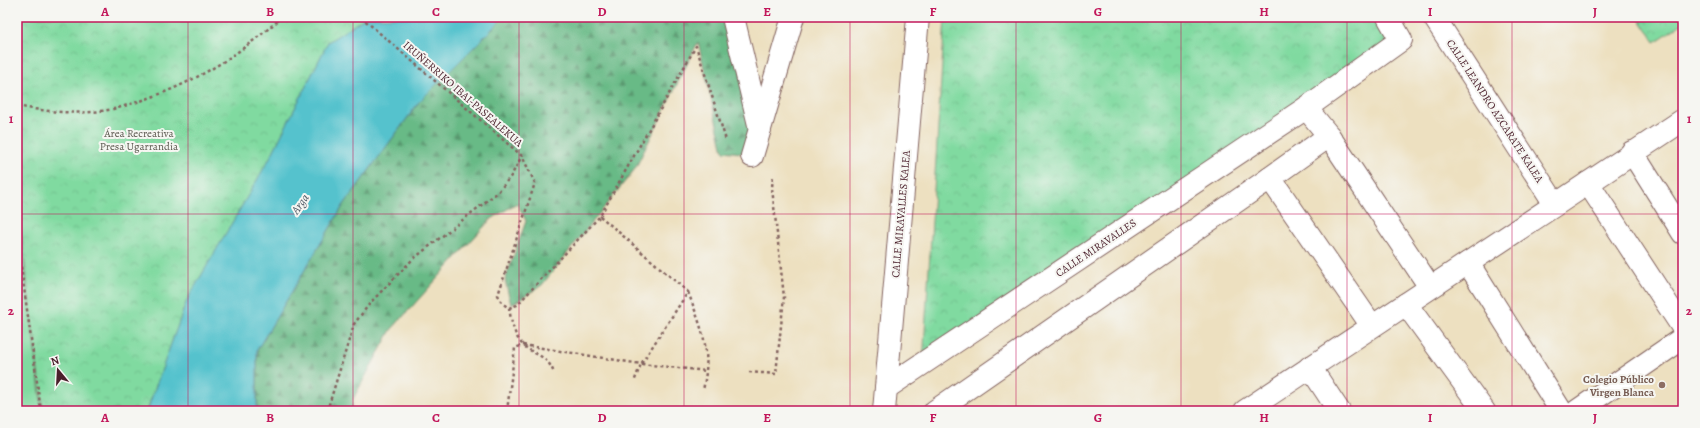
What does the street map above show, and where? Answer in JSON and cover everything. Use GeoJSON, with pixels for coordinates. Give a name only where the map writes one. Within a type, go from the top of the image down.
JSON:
{"type":"FeatureCollection","features":[{"type":"Feature","properties":{"kind":"street"},"geometry":{"type":"LineString","coordinates":[[733,17],[760,129]]}},
{"type":"Feature","properties":{"kind":"street"},"geometry":{"type":"LineString","coordinates":[[752,156],[793,17]]}},
{"type":"Feature","properties":{"kind":"street","name":"CALLE MIRAVALLES KALEA"},"geometry":{"type":"LineString","coordinates":[[884,411],[918,17]]}},
{"type":"Feature","properties":{"kind":"street","name":"CALLE MIRAVALLES"},"geometry":{"type":"LineString","coordinates":[[886,388],[1306,108],[1401,40],[1388,17]]}},
{"type":"Feature","properties":{"kind":"street","name":"CALLE LEANDRO AZCARATE KALEA"},"geometry":{"type":"LineString","coordinates":[[1434,17],[1555,204]]}},
{"type":"Feature","properties":{"kind":"street"},"geometry":{"type":"LineString","coordinates":[[1306,108],[1329,136],[1430,287]]}},
{"type":"Feature","properties":{"kind":"street"},"geometry":{"type":"LineString","coordinates":[[1245,411],[1267,405],[1310,367],[1468,263],[1632,152],[1683,120]]}},
{"type":"Feature","properties":{"kind":"street"},"geometry":{"type":"LineString","coordinates":[[935,411],[1329,136]]}},
{"type":"Feature","properties":{"kind":"street"},"geometry":{"type":"LineString","coordinates":[[1632,152],[1683,233]]}},
{"type":"Feature","properties":{"kind":"street"},"geometry":{"type":"LineString","coordinates":[[1270,178],[1372,326]]}},
{"type":"Feature","properties":{"kind":"street"},"geometry":{"type":"LineString","coordinates":[[1588,182],[1683,328]]}},
{"type":"Feature","properties":{"kind":"street"},"geometry":{"type":"LineString","coordinates":[[1468,263],[1562,411]]}},
{"type":"Feature","properties":{"kind":"street"},"geometry":{"type":"LineString","coordinates":[[1406,304],[1484,411]]}},
{"type":"Feature","properties":{"kind":"street"},"geometry":{"type":"LineString","coordinates":[[1577,411],[1683,338]]}},
{"type":"Feature","properties":{"kind":"street"},"geometry":{"type":"LineString","coordinates":[[1310,367],[1339,411]]}},
{"type":"Feature","properties":{"kind":"path"},"geometry":{"type":"LineString","coordinates":[[17,106],[39,111],[76,112],[109,110],[151,97],[196,79],[237,53],[282,17]]}},
{"type":"Feature","properties":{"kind":"path","name":"IRUÑERRIKO IBAI-PASEALEKUA"},"geometry":{"type":"LineString","coordinates":[[327,411],[354,324],[371,302],[412,260],[498,192],[512,176],[522,156],[360,17]]}},
{"type":"Feature","properties":{"kind":"path"},"geometry":{"type":"LineString","coordinates":[[509,308],[517,305],[600,216],[696,46],[730,154],[752,156]]}},
{"type":"Feature","properties":{"kind":"path"},"geometry":{"type":"LineString","coordinates":[[522,156],[535,183],[498,295],[502,303],[509,308],[513,328],[523,345],[550,362],[554,373]]}},
{"type":"Feature","properties":{"kind":"path"},"geometry":{"type":"LineString","coordinates":[[749,372],[776,374],[784,297],[772,188],[773,172]]}},
{"type":"Feature","properties":{"kind":"path"},"geometry":{"type":"LineString","coordinates":[[600,216],[688,292],[706,346],[707,371],[703,390]]}},
{"type":"Feature","properties":{"kind":"path"},"geometry":{"type":"LineString","coordinates":[[17,236],[41,411]]}},
{"type":"Feature","properties":{"kind":"path"},"geometry":{"type":"LineString","coordinates":[[634,382],[641,364],[688,292]]}},
{"type":"Feature","properties":{"kind":"path"},"geometry":{"type":"LineString","coordinates":[[507,411],[515,348],[523,345],[641,364],[707,371]]}},
{"type":"Feature","properties":{"kind":"green space","name":"Área Recreativa Presa Ugarrandia"},"geometry":{"type":"Polygon","coordinates":[[[17,17],[369,17],[325,49],[150,402],[148,411],[43,411],[17,198],[17,17]]]}},
{"type":"Feature","properties":{"kind":"green space"},"geometry":{"type":"Polygon","coordinates":[[[504,17],[727,17],[753,120],[751,154],[723,151],[698,42],[635,169],[542,285],[511,305],[505,280],[526,221],[517,203],[490,220],[391,330],[353,399],[352,411],[257,411],[257,350],[343,206],[419,102],[504,17]]]}},
{"type":"Feature","properties":{"kind":"green space"},"geometry":{"type":"Polygon","coordinates":[[[945,17],[1388,17],[1401,40],[923,363],[945,17]]]}},
{"type":"Feature","properties":{"kind":"green space"},"geometry":{"type":"Polygon","coordinates":[[[1638,17],[1683,17],[1683,23],[1655,42],[1638,17]]]}},
{"type":"Feature","properties":{"kind":"green space"},"geometry":{"type":"Polygon","coordinates":[[[17,202],[42,411],[17,411],[17,202]]]}},
{"type":"Feature","properties":{"kind":"water","name":"Arga"},"geometry":{"type":"Polygon","coordinates":[[[366,17],[504,17],[419,102],[343,206],[257,350],[257,411],[148,411],[187,300],[271,156],[328,42],[366,17]]]}},
{"type":"Feature","properties":{"kind":"place","name":"Colegio Público Virgen Blanca"},"geometry":{"type":"Point","coordinates":[1662,385]}}]}
